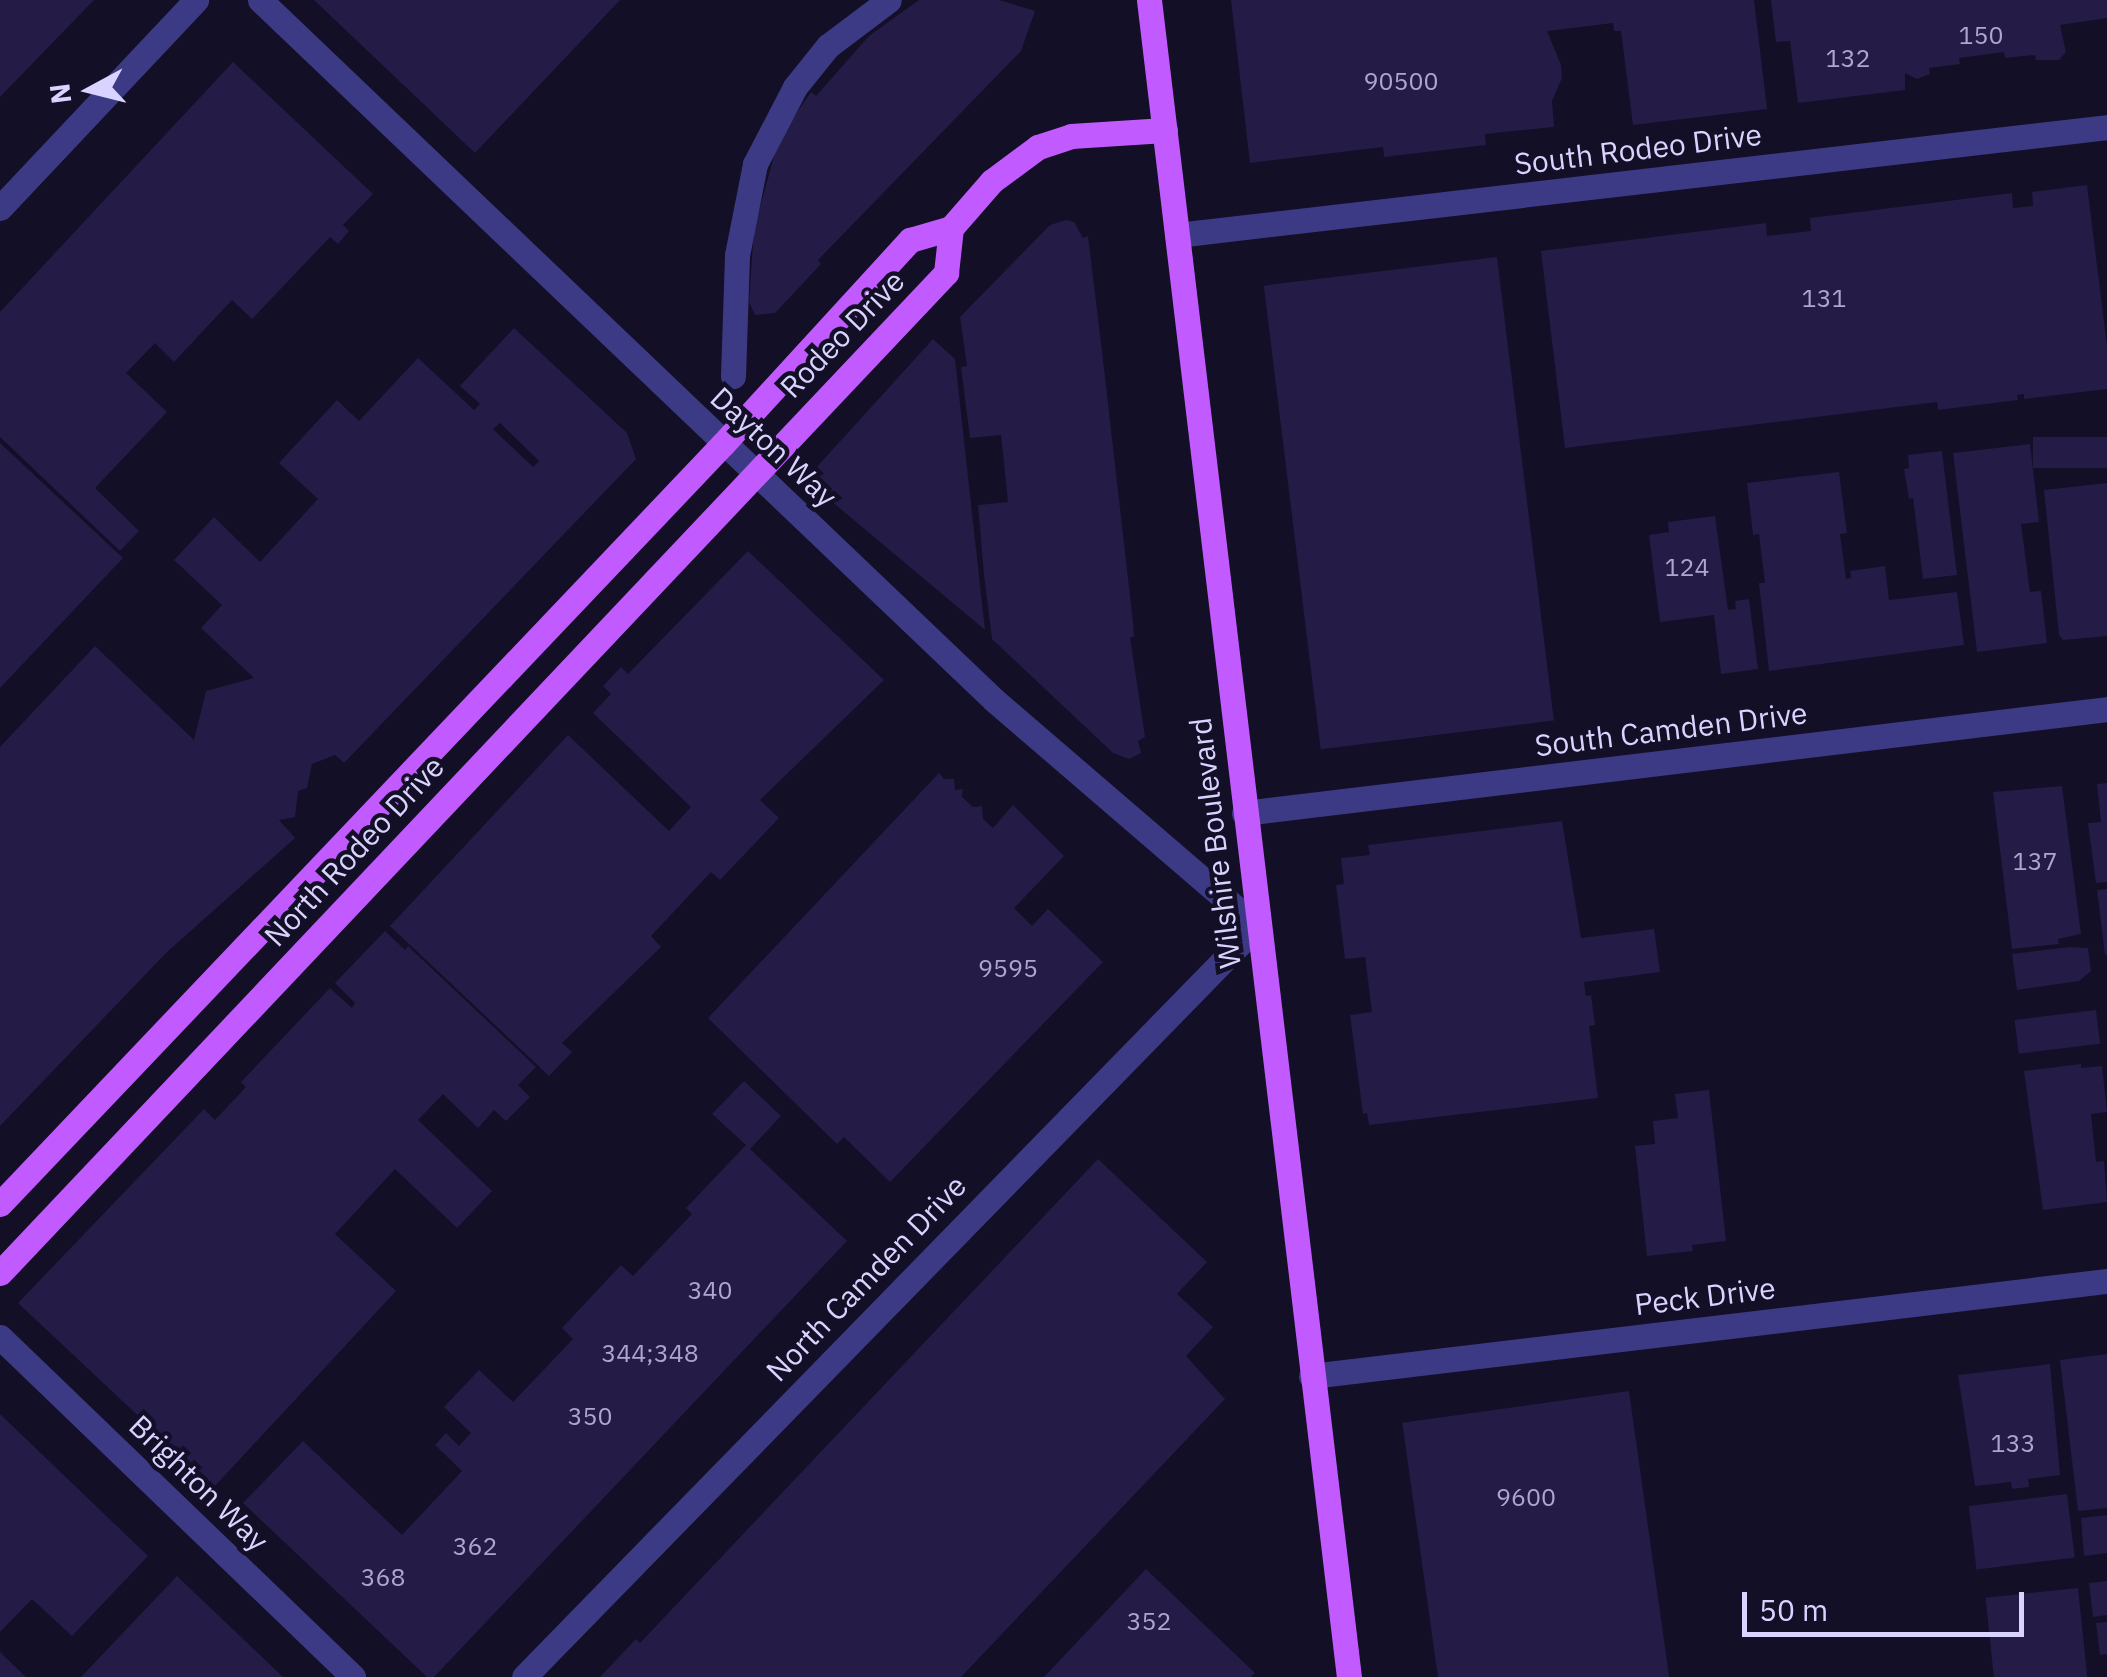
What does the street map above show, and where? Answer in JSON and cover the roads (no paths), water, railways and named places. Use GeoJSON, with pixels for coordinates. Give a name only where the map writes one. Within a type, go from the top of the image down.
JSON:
{"type":"FeatureCollection","features":[{"type":"Feature","properties":{"kind":"main road","name":"Wilshire Boulevard"},"geometry":{"type":"LineString","coordinates":[[1150,0],[1349,1677]]}},
{"type":"Feature","properties":{"kind":"main road","name":"Rodeo Drive"},"geometry":{"type":"LineString","coordinates":[[723,444],[910,240],[950,228],[992,181],[1038,147],[1071,136],[1165,130]]}},
{"type":"Feature","properties":{"kind":"main road","name":"Rodeo Drive"},"geometry":{"type":"LineString","coordinates":[[756,474],[946,272],[950,228]]}},
{"type":"Feature","properties":{"kind":"main road","name":"North Rodeo Drive"},"geometry":{"type":"LineString","coordinates":[[0,1204],[723,444]]}},
{"type":"Feature","properties":{"kind":"main road","name":"North Rodeo Drive"},"geometry":{"type":"LineString","coordinates":[[0,1273],[756,474]]}},
{"type":"Feature","properties":{"kind":"street"},"geometry":{"type":"LineString","coordinates":[[0,208],[196,0]]}},
{"type":"Feature","properties":{"kind":"street","name":"Dayton Way"},"geometry":{"type":"LineString","coordinates":[[260,0],[994,700],[1257,926]]}},
{"type":"Feature","properties":{"kind":"street"},"geometry":{"type":"LineString","coordinates":[[732,376],[737,255],[755,164],[774,122],[817,59],[889,0]]}},
{"type":"Feature","properties":{"kind":"street","name":"South Rodeo Drive"},"geometry":{"type":"LineString","coordinates":[[1177,235],[2107,127]]}},
{"type":"Feature","properties":{"kind":"street","name":"South Camden Drive"},"geometry":{"type":"LineString","coordinates":[[1244,813],[2107,709]]}},
{"type":"Feature","properties":{"kind":"street","name":"North Camden Drive"},"geometry":{"type":"LineString","coordinates":[[524,1677],[1257,926]]}},
{"type":"Feature","properties":{"kind":"street","name":"Peck Drive"},"geometry":{"type":"LineString","coordinates":[[1312,1376],[2107,1281]]}},
{"type":"Feature","properties":{"kind":"street","name":"Brighton Way"},"geometry":{"type":"LineString","coordinates":[[0,1337],[353,1677]]}}]}
